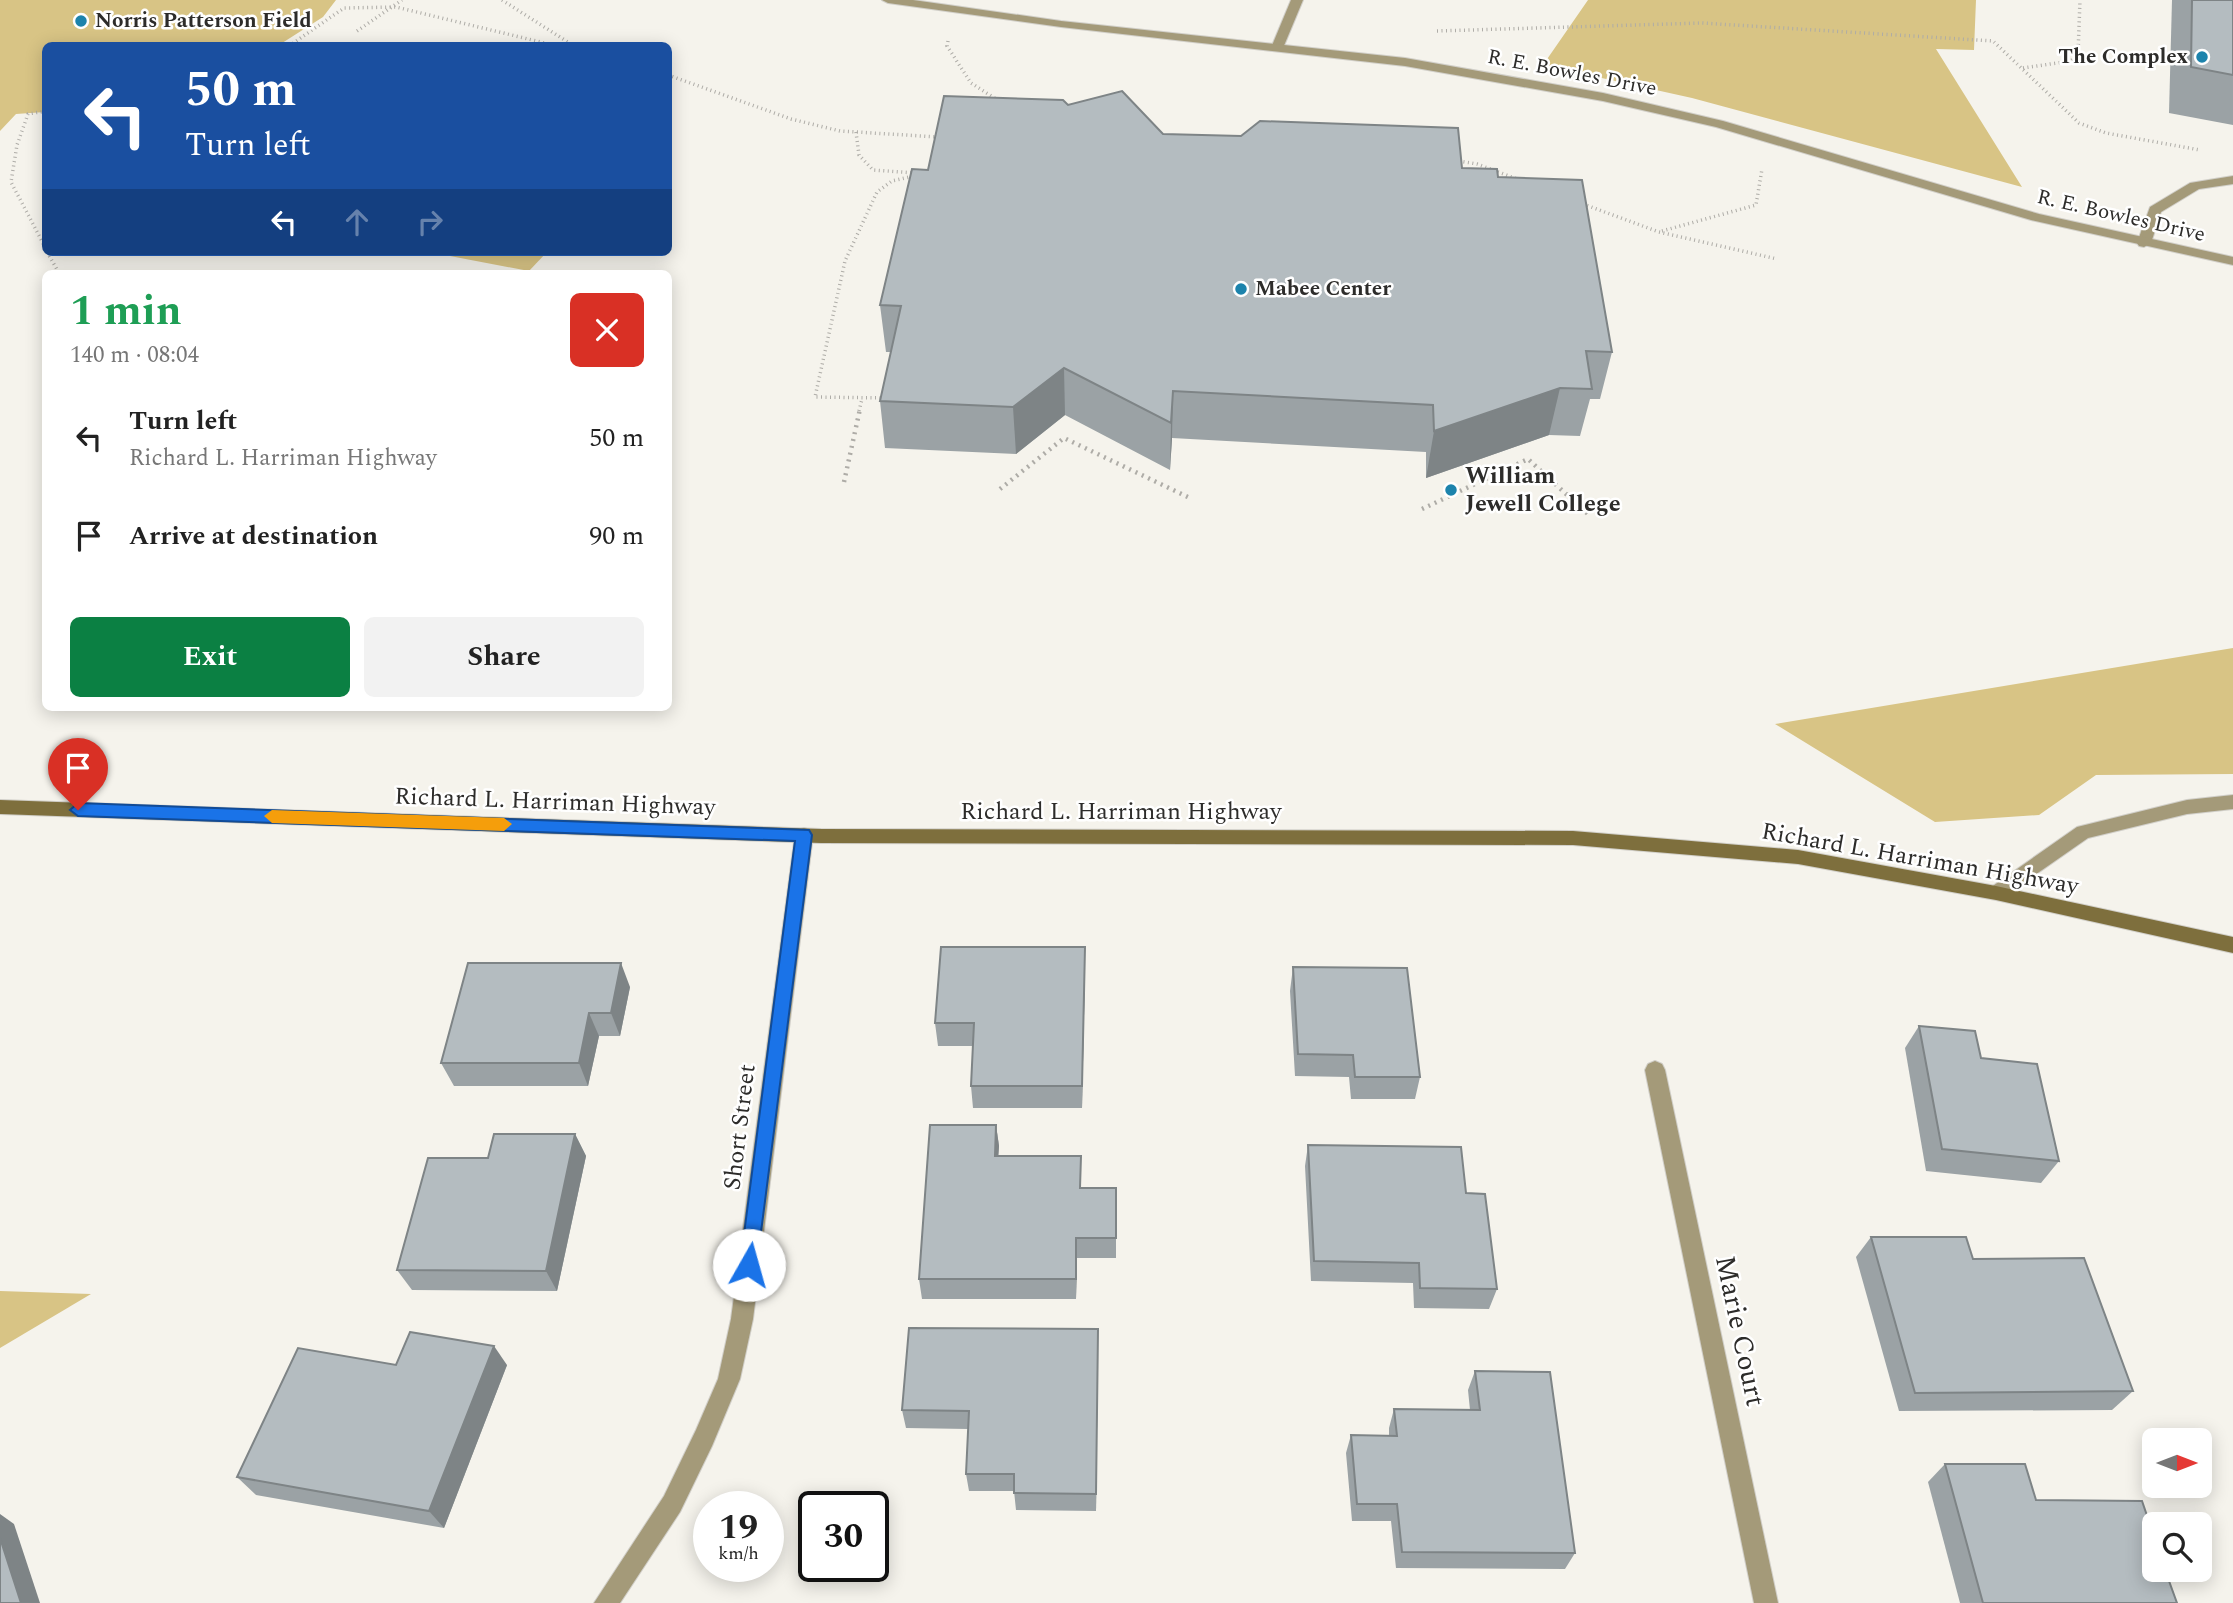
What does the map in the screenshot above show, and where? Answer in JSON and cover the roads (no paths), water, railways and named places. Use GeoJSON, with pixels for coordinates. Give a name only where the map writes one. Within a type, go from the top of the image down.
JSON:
{"type":"FeatureCollection","features":[{"type":"Feature","properties":{"kind":"main road","name":"Richard L. Harriman Highway"},"geometry":{"type":"LineString","coordinates":[[0,807],[804,835],[1573,838],[1798,857],[1996,893],[2233,945]]}},
{"type":"Feature","properties":{"kind":"street","name":"R. E. Bowles Drive"},"geometry":{"type":"LineString","coordinates":[[888,0],[1405,62],[1603,97],[1719,124],[2022,213],[2144,243],[2233,261]]}},
{"type":"Feature","properties":{"kind":"street"},"geometry":{"type":"LineString","coordinates":[[1277,48],[1297,0]]}},
{"type":"Feature","properties":{"kind":"street"},"geometry":{"type":"LineString","coordinates":[[2144,243],[2155,211],[2195,186],[2233,180]]}},
{"type":"Feature","properties":{"kind":"street"},"geometry":{"type":"LineString","coordinates":[[1996,893],[2083,832],[2187,807],[2233,802]]}},
{"type":"Feature","properties":{"kind":"street","name":"Short Street"},"geometry":{"type":"LineString","coordinates":[[606,1603],[672,1504],[729,1379],[743,1319],[804,835]]}},
{"type":"Feature","properties":{"kind":"street","name":"Marie Court"},"geometry":{"type":"LineString","coordinates":[[1655,1070],[1766,1603]]}},
{"type":"Feature","properties":{"kind":"place","name":"Norris Patterson Field"},"geometry":{"type":"Point","coordinates":[81,21]}},
{"type":"Feature","properties":{"kind":"place","name":"The Complex"},"geometry":{"type":"Point","coordinates":[2202,57]}},
{"type":"Feature","properties":{"kind":"place","name":"Mabee Center"},"geometry":{"type":"Point","coordinates":[1241,289]}},
{"type":"Feature","properties":{"kind":"place","name":"William Jewell College"},"geometry":{"type":"Point","coordinates":[1451,490]}}]}
